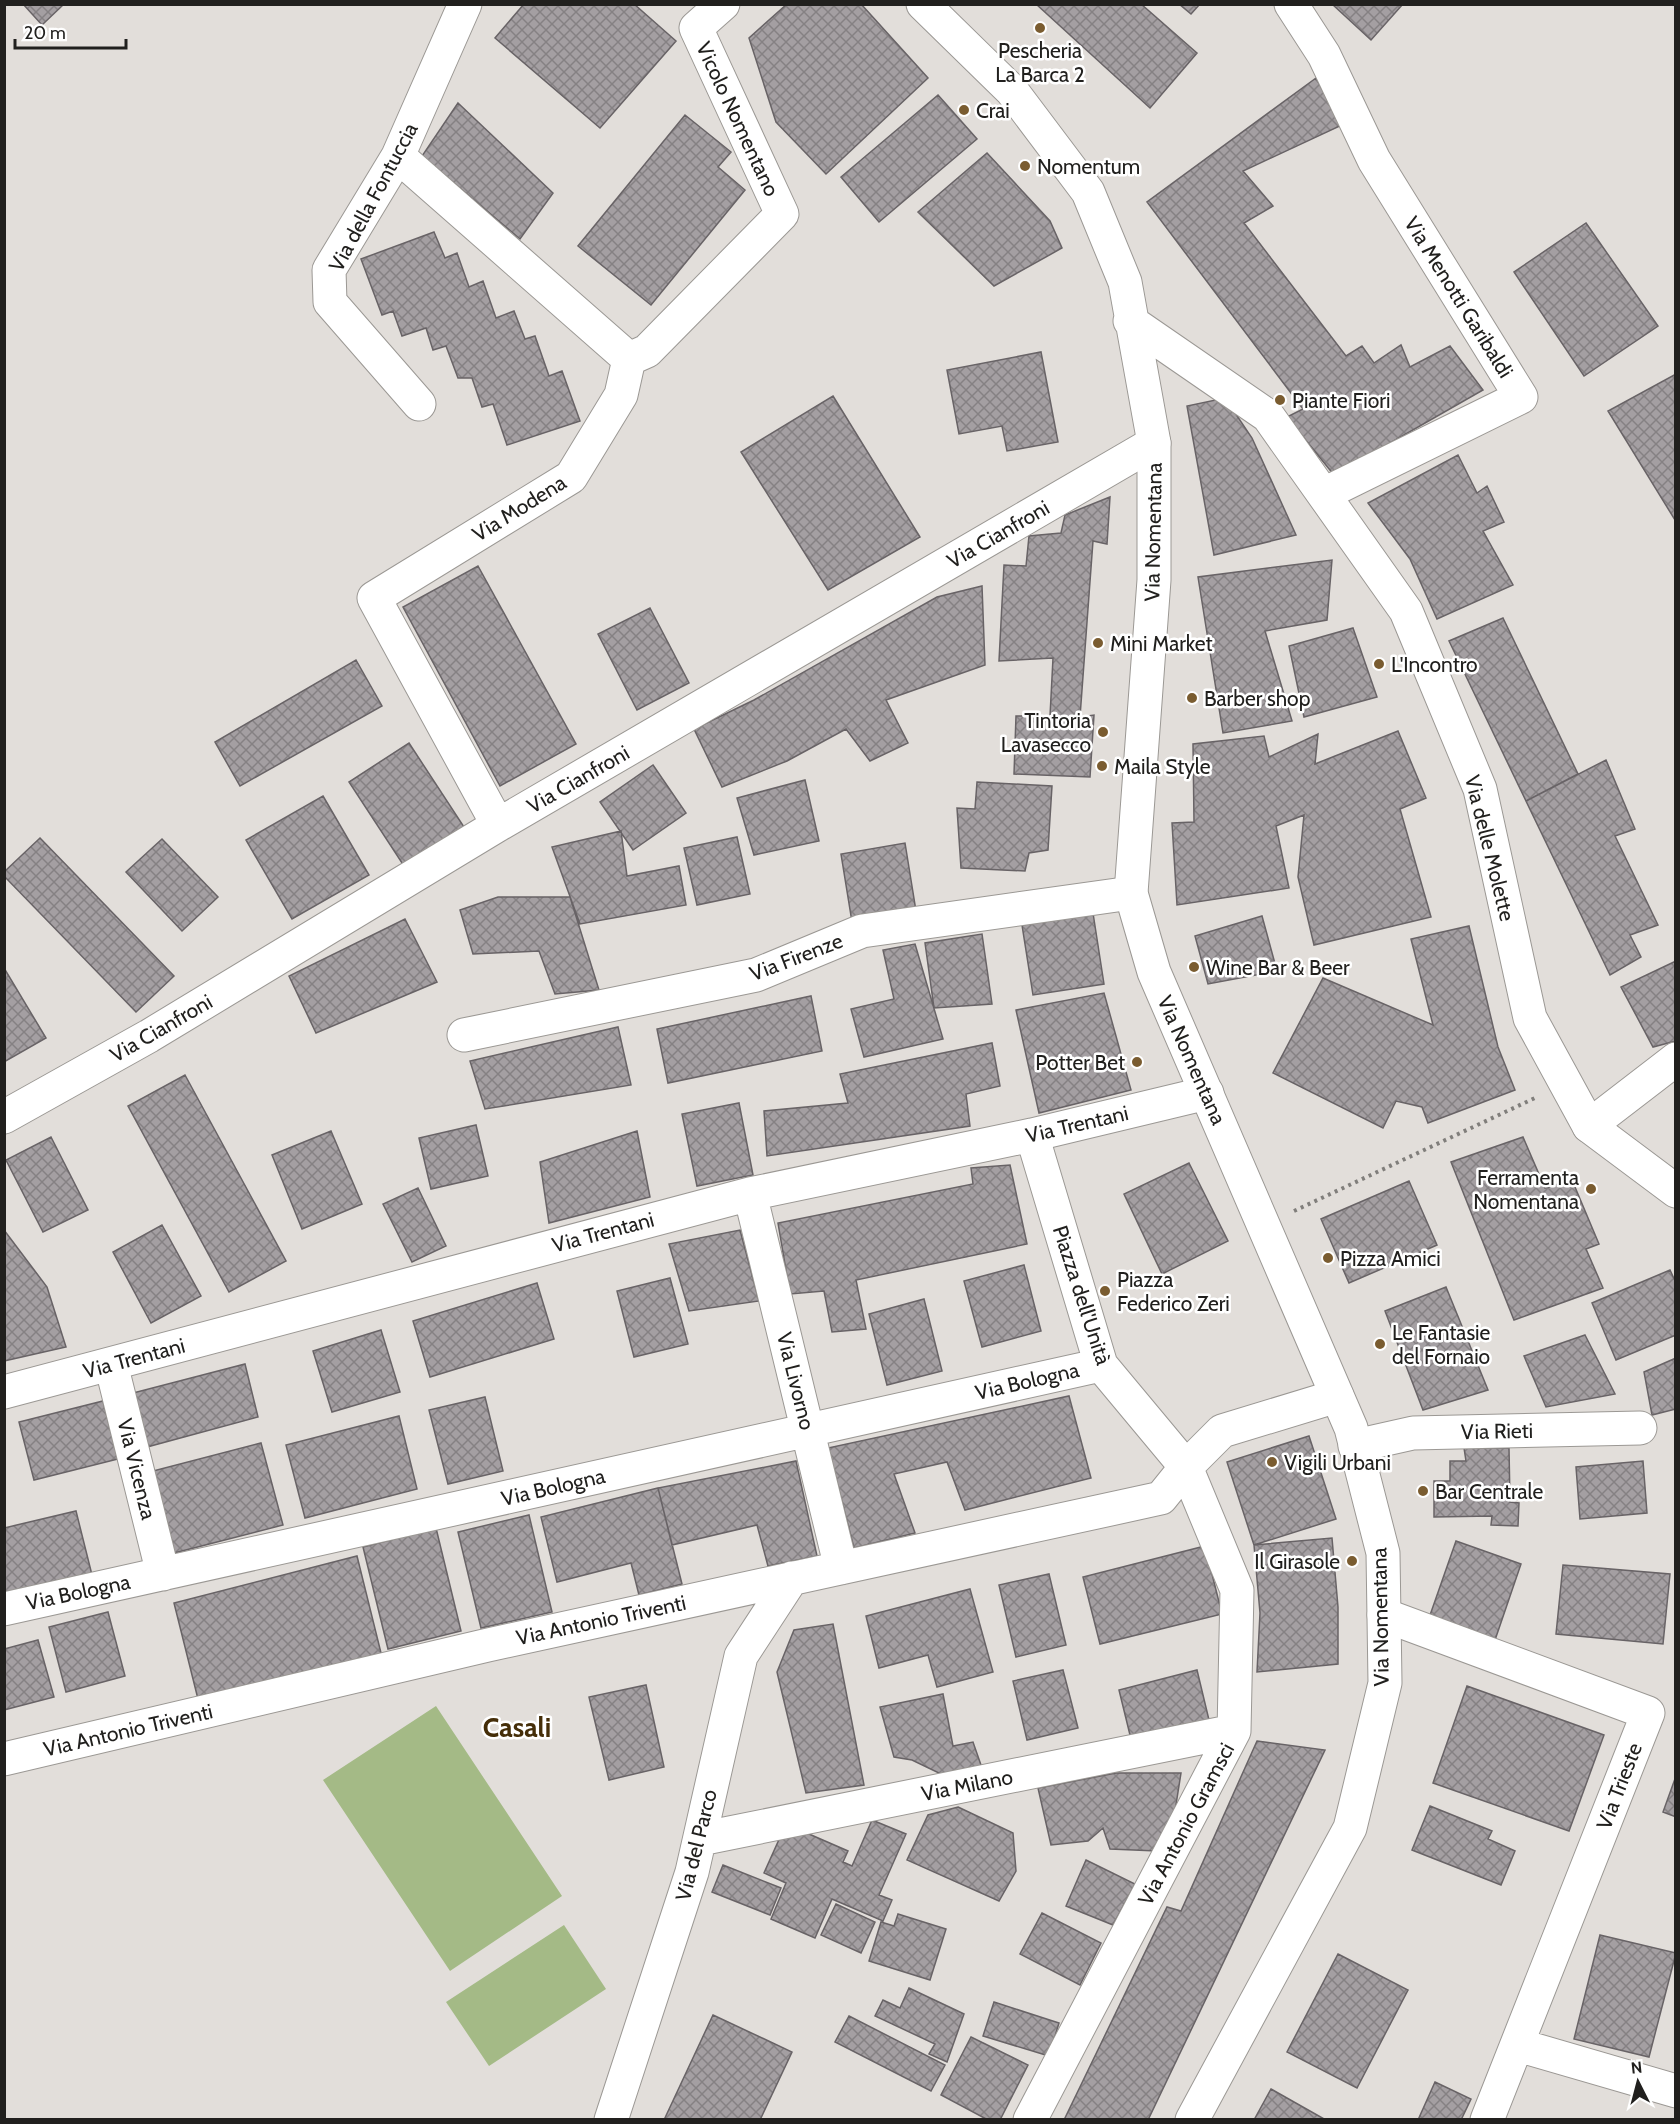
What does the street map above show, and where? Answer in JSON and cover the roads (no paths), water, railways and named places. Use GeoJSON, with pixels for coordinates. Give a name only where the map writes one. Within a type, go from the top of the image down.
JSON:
{"type":"FeatureCollection","features":[{"type":"Feature","properties":{"kind":"street","name":"Via della Fontuccia"},"geometry":{"type":"LineString","coordinates":[[419,404],[330,302],[329,270],[398,156],[465,4]]}},
{"type":"Feature","properties":{"kind":"street","name":"Vicolo Nomentano"},"geometry":{"type":"LineString","coordinates":[[629,359],[647,351],[782,214],[696,28],[723,4]]}},
{"type":"Feature","properties":{"kind":"street","name":"Via Nomentana"},"geometry":{"type":"LineString","coordinates":[[922,4],[1012,91],[1088,192],[1125,282],[1130,321],[1154,443],[1154,580],[1131,893],[1154,972],[1337,1396],[1355,1446],[1383,1553],[1384,1683],[1350,1828],[1192,2120]]}},
{"type":"Feature","properties":{"kind":"street","name":"Via Menotti Garibaldi"},"geometry":{"type":"LineString","coordinates":[[1291,4],[1324,55],[1374,160],[1521,397],[1324,494]]}},
{"type":"Feature","properties":{"kind":"street"},"geometry":{"type":"LineString","coordinates":[[398,156],[629,359]]}},
{"type":"Feature","properties":{"kind":"street","name":"Via delle Molette"},"geometry":{"type":"LineString","coordinates":[[1130,321],[1268,416],[1406,611],[1480,789],[1530,1018],[1589,1126],[1676,1191]]}},
{"type":"Feature","properties":{"kind":"street","name":"Via Modena"},"geometry":{"type":"LineString","coordinates":[[498,825],[374,598],[571,477],[621,395],[629,359]]}},
{"type":"Feature","properties":{"kind":"street","name":"Via Cianfroni"},"geometry":{"type":"LineString","coordinates":[[4,1117],[149,1036],[498,825],[1154,443]]}},
{"type":"Feature","properties":{"kind":"street","name":"Via Firenze"},"geometry":{"type":"LineString","coordinates":[[464,1035],[756,975],[862,931],[1131,893]]}},
{"type":"Feature","properties":{"kind":"street"},"geometry":{"type":"LineString","coordinates":[[1589,1126],[1676,1059]]}},
{"type":"Feature","properties":{"kind":"street","name":"Via Trentani"},"geometry":{"type":"LineString","coordinates":[[4,1392],[750,1194],[1032,1135],[1207,1093]]}},
{"type":"Feature","properties":{"kind":"street","name":"Piazza dell'Unità"},"geometry":{"type":"LineString","coordinates":[[1032,1135],[1101,1365],[1185,1467]]}},
{"type":"Feature","properties":{"kind":"street","name":"Via Livorno"},"geometry":{"type":"LineString","coordinates":[[750,1194],[841,1568]]}},
{"type":"Feature","properties":{"kind":"street","name":"Via Vicenza"},"geometry":{"type":"LineString","coordinates":[[111,1364],[163,1574]]}},
{"type":"Feature","properties":{"kind":"street","name":"Via Bologna"},"geometry":{"type":"LineString","coordinates":[[4,1609],[1101,1365]]}},
{"type":"Feature","properties":{"kind":"street"},"geometry":{"type":"LineString","coordinates":[[1185,1467],[1222,1431],[1337,1396]]}},
{"type":"Feature","properties":{"kind":"street","name":"Via Rieti"},"geometry":{"type":"LineString","coordinates":[[1355,1446],[1413,1433],[1640,1428]]}},
{"type":"Feature","properties":{"kind":"street","name":"Via Antonio Triventi"},"geometry":{"type":"LineString","coordinates":[[4,1760],[488,1645],[1161,1498],[1185,1467]]}},
{"type":"Feature","properties":{"kind":"street","name":"Via Antonio Gramsci"},"geometry":{"type":"LineString","coordinates":[[1030,2120],[1234,1731],[1237,1590],[1185,1467]]}},
{"type":"Feature","properties":{"kind":"street","name":"Via del Parco"},"geometry":{"type":"LineString","coordinates":[[611,2120],[692,1872],[741,1656],[792,1578]]}},
{"type":"Feature","properties":{"kind":"street","name":"Via Trieste"},"geometry":{"type":"LineString","coordinates":[[1384,1615],[1648,1713],[1487,2120]]}},
{"type":"Feature","properties":{"kind":"street","name":"Via Milano"},"geometry":{"type":"LineString","coordinates":[[700,1839],[1234,1731]]}},
{"type":"Feature","properties":{"kind":"street"},"geometry":{"type":"LineString","coordinates":[[1518,2045],[1676,2091]]}},
{"type":"Feature","properties":{"kind":"place","name":"Pescheria La Barca 2"},"geometry":{"type":"Point","coordinates":[1040,28]}},
{"type":"Feature","properties":{"kind":"place","name":"Crai"},"geometry":{"type":"Point","coordinates":[964,110]}},
{"type":"Feature","properties":{"kind":"place","name":"Nomentum"},"geometry":{"type":"Point","coordinates":[1025,166]}},
{"type":"Feature","properties":{"kind":"place","name":"Piante Fiori"},"geometry":{"type":"Point","coordinates":[1280,400]}},
{"type":"Feature","properties":{"kind":"place","name":"Mini Market"},"geometry":{"type":"Point","coordinates":[1098,643]}},
{"type":"Feature","properties":{"kind":"place","name":"L'Incontro"},"geometry":{"type":"Point","coordinates":[1379,664]}},
{"type":"Feature","properties":{"kind":"place","name":"Barber shop"},"geometry":{"type":"Point","coordinates":[1192,698]}},
{"type":"Feature","properties":{"kind":"place","name":"Tintoria Lavasecco"},"geometry":{"type":"Point","coordinates":[1103,732]}},
{"type":"Feature","properties":{"kind":"place","name":"Maila Style"},"geometry":{"type":"Point","coordinates":[1102,766]}},
{"type":"Feature","properties":{"kind":"place","name":"Wine Bar & Beer"},"geometry":{"type":"Point","coordinates":[1194,967]}},
{"type":"Feature","properties":{"kind":"place","name":"Potter Bet"},"geometry":{"type":"Point","coordinates":[1137,1062]}},
{"type":"Feature","properties":{"kind":"place","name":"Ferramenta Nomentana"},"geometry":{"type":"Point","coordinates":[1591,1189]}},
{"type":"Feature","properties":{"kind":"place","name":"Pizza Amici"},"geometry":{"type":"Point","coordinates":[1328,1258]}},
{"type":"Feature","properties":{"kind":"place","name":"Piazza Federico Zeri"},"geometry":{"type":"Point","coordinates":[1105,1291]}},
{"type":"Feature","properties":{"kind":"place","name":"Le Fantasie del Fornaio"},"geometry":{"type":"Point","coordinates":[1380,1344]}},
{"type":"Feature","properties":{"kind":"place","name":"Vigili Urbani"},"geometry":{"type":"Point","coordinates":[1272,1462]}},
{"type":"Feature","properties":{"kind":"place","name":"Bar Centrale"},"geometry":{"type":"Point","coordinates":[1423,1491]}},
{"type":"Feature","properties":{"kind":"place","name":"Il Girasole"},"geometry":{"type":"Point","coordinates":[1352,1561]}},
{"type":"Feature","properties":{"kind":"district","name":"Casali"},"geometry":{"type":"Point","coordinates":[517,1727]}}]}
